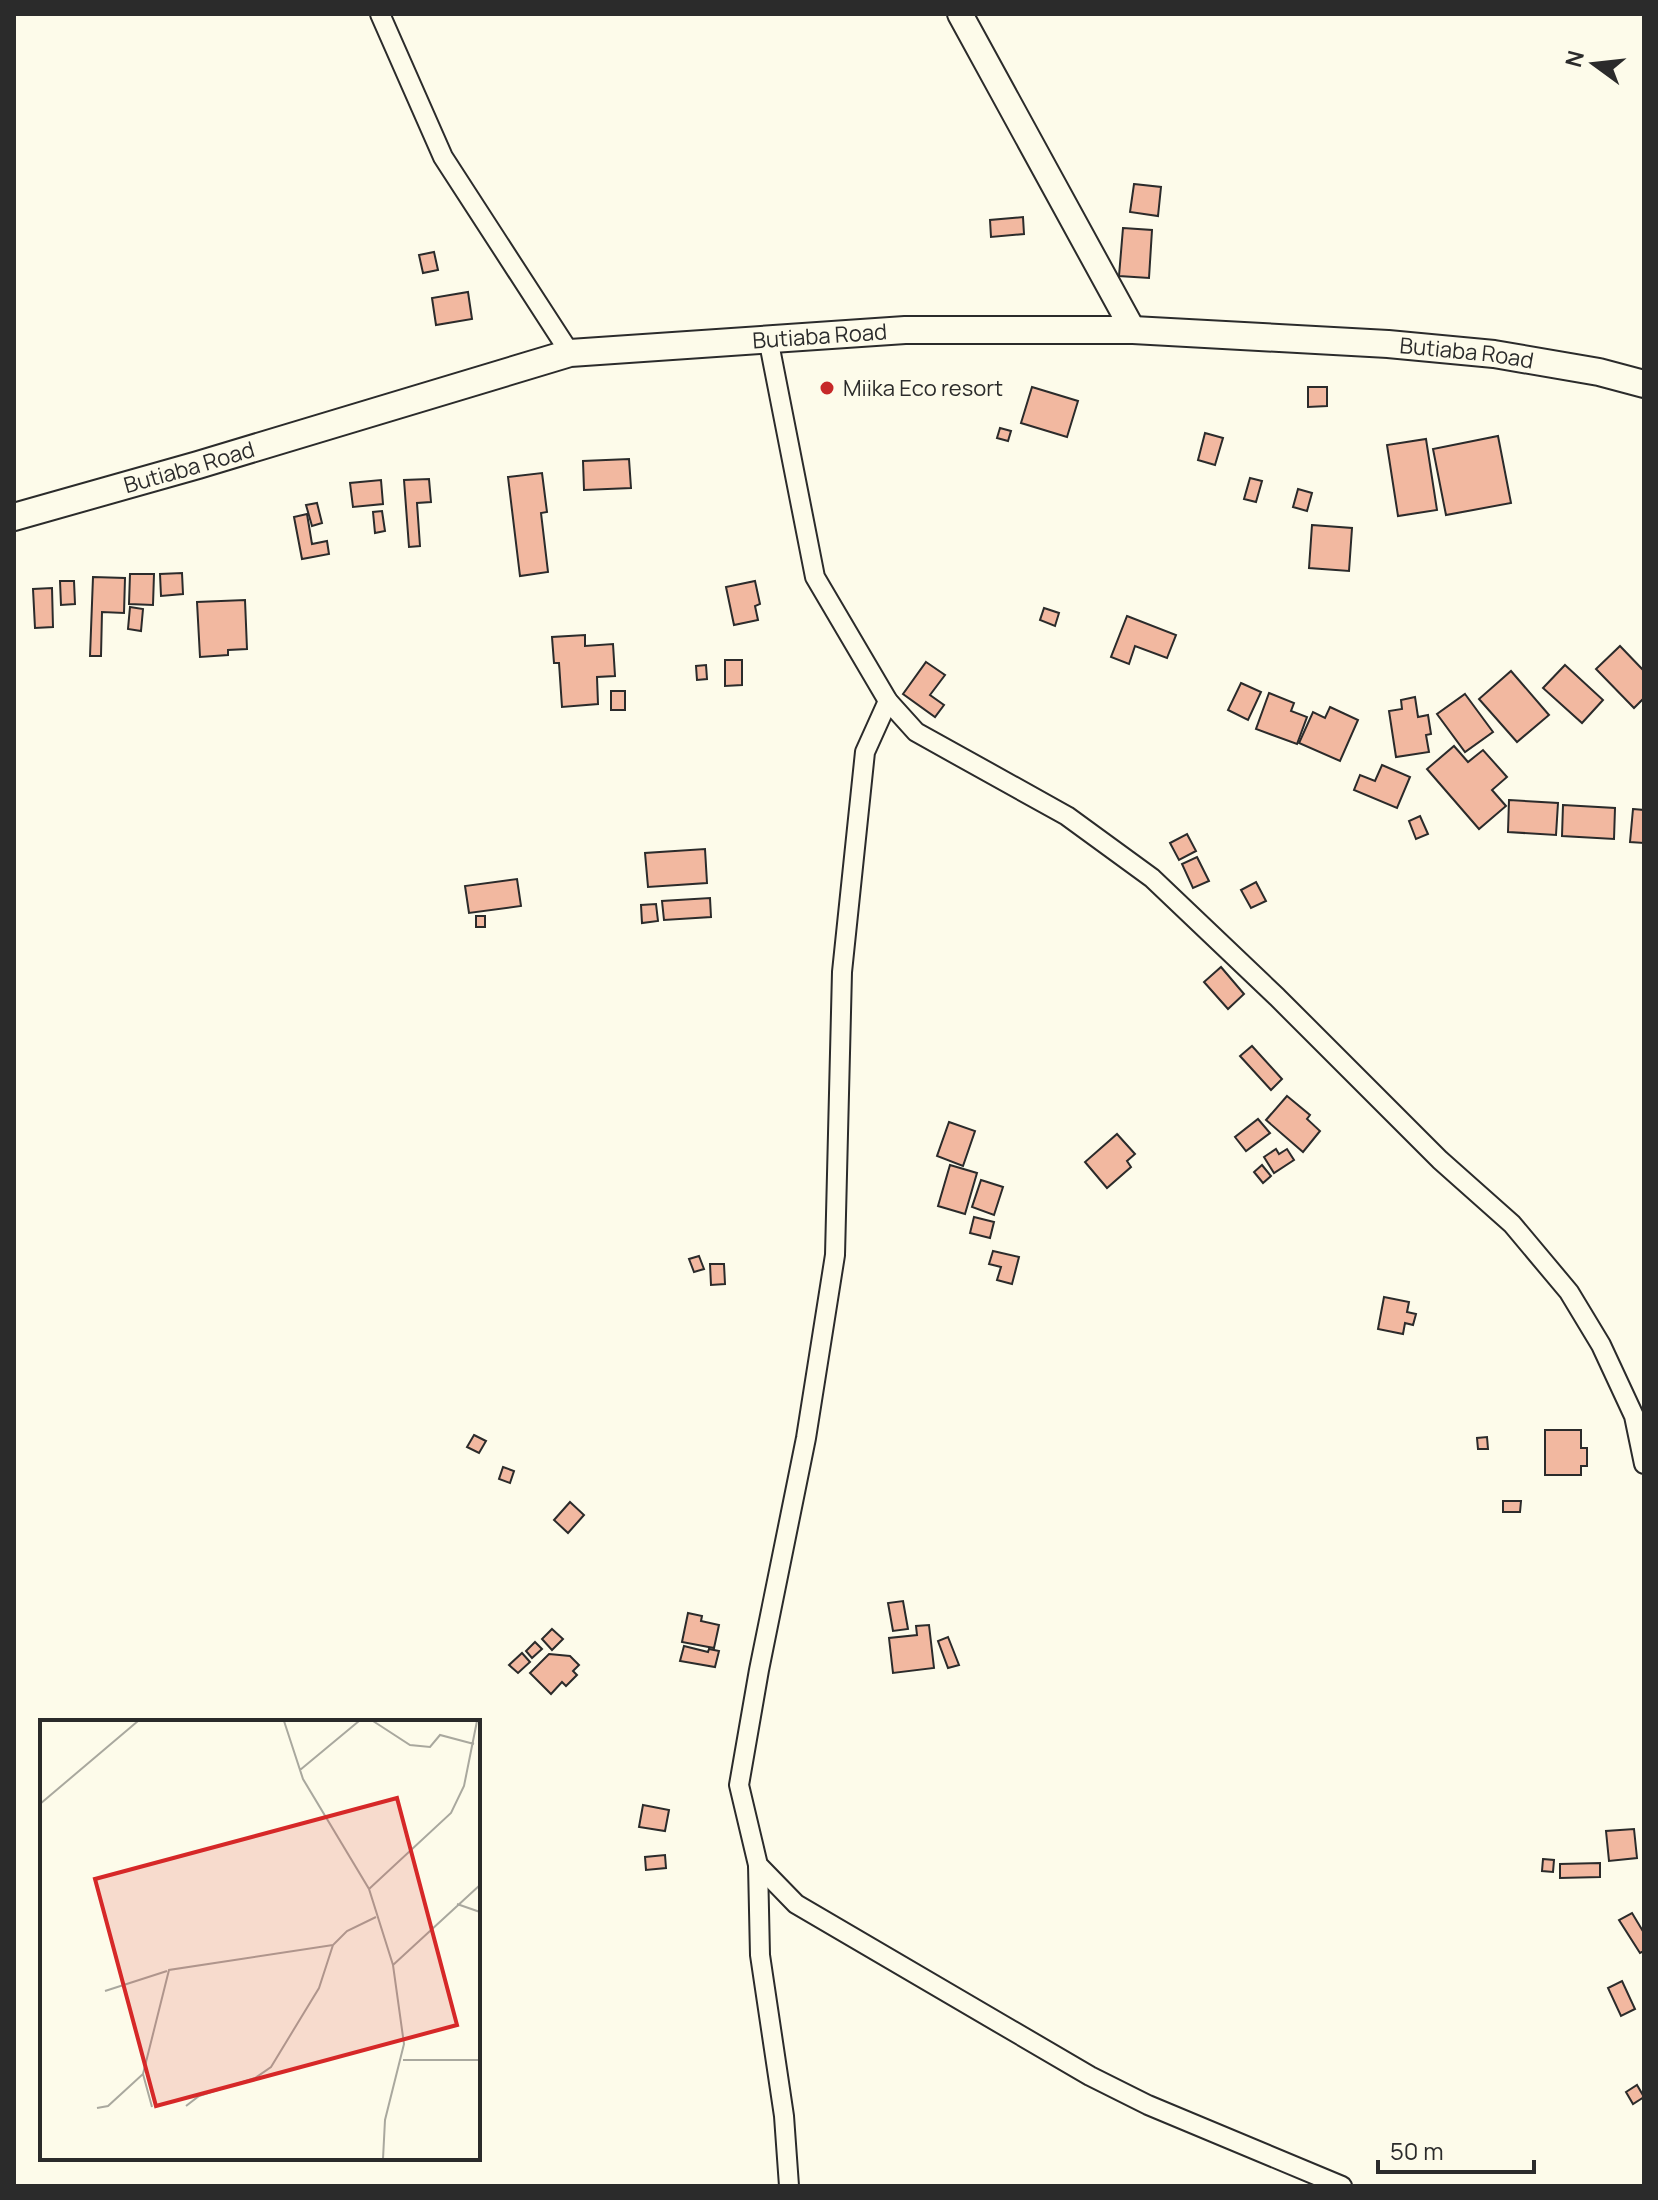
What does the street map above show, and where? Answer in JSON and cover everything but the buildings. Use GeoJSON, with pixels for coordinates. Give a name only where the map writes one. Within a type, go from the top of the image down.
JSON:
{"type":"FeatureCollection","features":[{"type":"Feature","properties":{"kind":"main road","name":"Butiaba Road"},"geometry":{"type":"LineString","coordinates":[[14,517],[213,461],[570,353],[905,330],[1133,330],[1388,344],[1494,354],[1599,372],[1644,384]]}},
{"type":"Feature","properties":{"kind":"street"},"geometry":{"type":"LineString","coordinates":[[380,14],[443,157],[570,353]]}},
{"type":"Feature","properties":{"kind":"street"},"geometry":{"type":"LineString","coordinates":[[960,14],[1133,330]]}},
{"type":"Feature","properties":{"kind":"street"},"geometry":{"type":"LineString","coordinates":[[768,338],[815,577],[888,701],[916,732],[1067,816],[1152,878],[1277,997],[1440,1160],[1512,1224],[1569,1292],[1601,1345],[1634,1416],[1644,1464]]}},
{"type":"Feature","properties":{"kind":"street"},"geometry":{"type":"LineString","coordinates":[[789,2186],[784,2116],[760,1955],[758,1865],[739,1785],[806,1438],[835,1255],[842,972],[865,752],[888,701]]}},
{"type":"Feature","properties":{"kind":"street"},"geometry":{"type":"LineString","coordinates":[[758,1865],[796,1904],[1090,2076],[1148,2105],[1342,2186]]}},
{"type":"Feature","properties":{"kind":"place","name":"Miika Eco resort"},"geometry":{"type":"Point","coordinates":[827,388]}}]}
